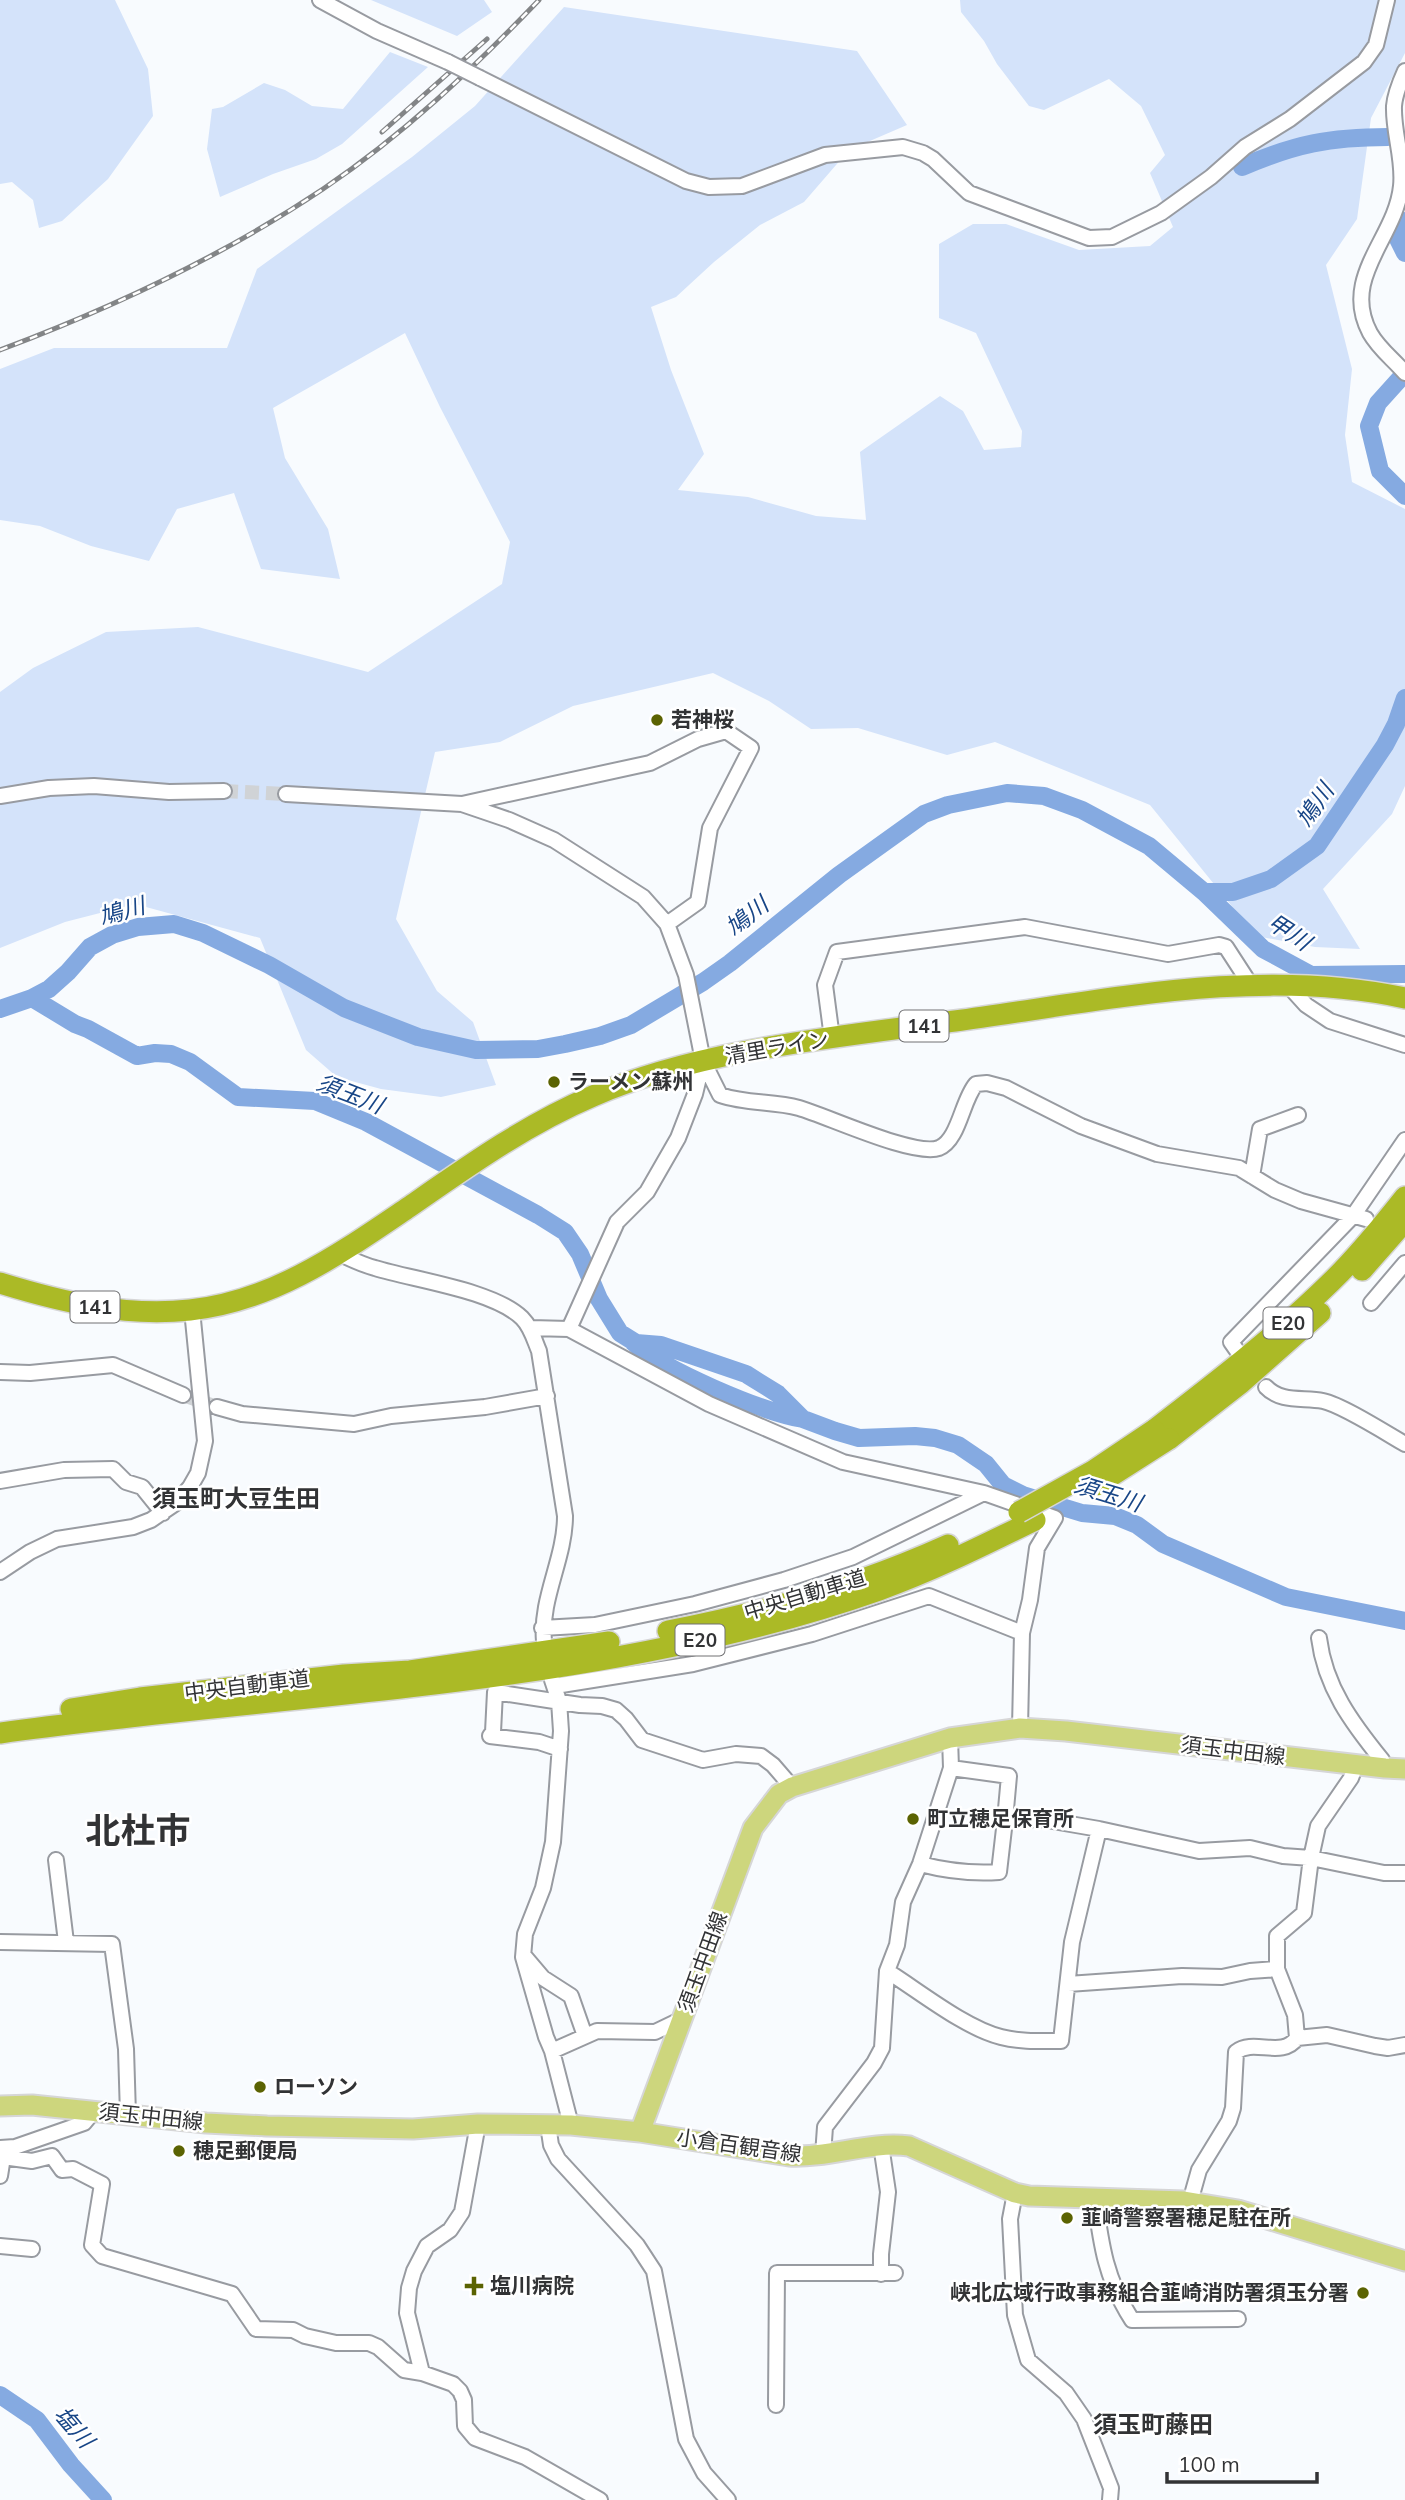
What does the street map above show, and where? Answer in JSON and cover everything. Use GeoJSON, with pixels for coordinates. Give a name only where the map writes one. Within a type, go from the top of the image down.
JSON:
{"type":"FeatureCollection","features":[{"type":"Feature","properties":{"kind":"highway","name":"清里ライン"},"geometry":{"type":"LineString","coordinates":[[0,1283],[76,1304],[145,1312],[192,1310],[257,1295],[297,1279],[349,1248],[466,1168],[539,1123],[592,1096],[648,1075],[703,1061],[832,1038],[1137,996],[1250,984],[1351,988],[1405,998]]}},
{"type":"Feature","properties":{"kind":"highway","name":"中央自動車道"},"geometry":{"type":"LineString","coordinates":[[1161,1434],[1334,1280],[1405,1197]]}},
{"type":"Feature","properties":{"kind":"highway","name":"中央自動車道"},"geometry":{"type":"LineString","coordinates":[[0,1733],[345,1684],[410,1671],[624,1640],[711,1623],[801,1599],[877,1574],[1027,1516],[1093,1471],[1161,1434],[1241,1383],[1293,1339],[1343,1290],[1405,1221]]}},
{"type":"Feature","properties":{"kind":"highway","name":"中央自動車道"},"geometry":{"type":"LineString","coordinates":[[0,1719],[140,1698],[345,1684]]}},
{"type":"Feature","properties":{"kind":"highway"},"geometry":{"type":"LineString","coordinates":[[0,1746],[141,1714]]}},
{"type":"Feature","properties":{"kind":"main road","name":"須玉中田線"},"geometry":{"type":"LineString","coordinates":[[0,2106],[32,2105],[206,2123],[267,2126],[413,2129],[478,2124],[548,2124],[640,2132],[753,1828],[779,1794],[792,1787],[950,1738],[1020,1728],[1066,1731],[1385,1769],[1405,1769]]}},
{"type":"Feature","properties":{"kind":"main road","name":"小倉百観音線"},"geometry":{"type":"LineString","coordinates":[[640,2132],[789,2157],[823,2155],[894,2144],[923,2150],[1015,2193],[1045,2199],[1190,2202],[1238,2210],[1405,2261]]}},
{"type":"Feature","properties":{"kind":"street"},"geometry":{"type":"LineString","coordinates":[[320,0],[377,31],[448,62],[687,181],[709,187],[742,186],[825,155],[903,148],[923,153],[933,159],[969,193],[1089,238],[1112,237],[1161,213],[1245,147],[1290,119],[1364,62],[1376,45],[1387,0]]}},
{"type":"Feature","properties":{"kind":"street"},"geometry":{"type":"LineString","coordinates":[[1402,370],[1369,331],[1362,296],[1363,280],[1370,258],[1393,216],[1401,193],[1403,172],[1394,105],[1405,71]]}},
{"type":"Feature","properties":{"kind":"street"},"geometry":{"type":"LineString","coordinates":[[462,804],[650,763],[698,739],[726,731],[751,748],[710,828],[698,902],[667,924]]}},
{"type":"Feature","properties":{"kind":"street"},"geometry":{"type":"LineString","coordinates":[[0,796],[49,788],[94,786],[169,792],[224,791]]}},
{"type":"Feature","properties":{"kind":"street"},"geometry":{"type":"LineString","coordinates":[[286,793],[462,804],[509,820],[554,840],[643,897],[667,924],[686,975],[703,1061],[720,1095],[802,1109],[874,1136],[928,1150],[948,1142],[970,1091],[976,1084],[987,1083],[1006,1088],[1082,1126],[1157,1154],[1239,1168],[1275,1190],[1301,1201],[1360,1217]]}},
{"type":"Feature","properties":{"kind":"street"},"geometry":{"type":"LineString","coordinates":[[832,1038],[825,985],[837,952],[1025,927],[1168,954],[1219,945],[1226,947],[1250,984]]}},
{"type":"Feature","properties":{"kind":"street"},"geometry":{"type":"LineString","coordinates":[[1287,984],[1306,1005],[1329,1021],[1405,1045]]}},
{"type":"Feature","properties":{"kind":"street"},"geometry":{"type":"LineString","coordinates":[[572,1322],[617,1222],[647,1192],[678,1138],[695,1094],[703,1061]]}},
{"type":"Feature","properties":{"kind":"street"},"geometry":{"type":"LineString","coordinates":[[1252,1175],[1260,1129],[1298,1115]]}},
{"type":"Feature","properties":{"kind":"street"},"geometry":{"type":"LineString","coordinates":[[1238,1352],[1231,1342],[1360,1217],[1405,1140]]}},
{"type":"Feature","properties":{"kind":"street"},"geometry":{"type":"LineString","coordinates":[[349,1248],[372,1268],[485,1298],[505,1306],[531,1328],[539,1351],[565,1516],[565,1535],[546,1602],[543,1635],[682,1607],[784,1580],[853,1557],[984,1493]]}},
{"type":"Feature","properties":{"kind":"street"},"geometry":{"type":"LineString","coordinates":[[1371,1303],[1405,1264]]}},
{"type":"Feature","properties":{"kind":"street"},"geometry":{"type":"LineString","coordinates":[[0,1573],[46,1543],[66,1537],[133,1527],[151,1520],[176,1503],[190,1487],[198,1474],[205,1441],[192,1310]]}},
{"type":"Feature","properties":{"kind":"street"},"geometry":{"type":"LineString","coordinates":[[531,1328],[572,1322],[709,1405],[843,1462],[984,1493],[1055,1518],[1037,1548],[1030,1601],[1021,1633],[1020,1728]]}},
{"type":"Feature","properties":{"kind":"street"},"geometry":{"type":"LineString","coordinates":[[0,1372],[30,1373],[113,1365],[183,1395]]}},
{"type":"Feature","properties":{"kind":"street"},"geometry":{"type":"LineString","coordinates":[[1266,1387],[1286,1398],[1328,1402],[1405,1444]]}},
{"type":"Feature","properties":{"kind":"street"},"geometry":{"type":"LineString","coordinates":[[216,1407],[242,1414],[354,1424],[391,1416],[485,1407],[547,1396]]}},
{"type":"Feature","properties":{"kind":"street"},"geometry":{"type":"LineString","coordinates":[[0,1481],[64,1470],[113,1469],[126,1482],[142,1487],[163,1513]]}},
{"type":"Feature","properties":{"kind":"street"},"geometry":{"type":"LineString","coordinates":[[570,2125],[524,1954],[525,1934],[543,1888],[553,1842],[560,1749],[559,1701],[554,1683],[693,1664],[812,1634],[929,1596],[1021,1633]]}},
{"type":"Feature","properties":{"kind":"street"},"geometry":{"type":"LineString","coordinates":[[1319,1638],[1322,1659],[1348,1718],[1382,1760],[1385,1769]]}},
{"type":"Feature","properties":{"kind":"street"},"geometry":{"type":"LineString","coordinates":[[560,1749],[539,1742],[490,1736],[493,1732],[495,1692],[616,1710],[642,1740],[703,1760],[736,1754],[761,1756],[773,1765],[792,1787]]}},
{"type":"Feature","properties":{"kind":"street"},"geometry":{"type":"LineString","coordinates":[[823,2155],[825,2127],[874,2063],[882,2048],[887,1971],[897,1945],[903,1902],[920,1864],[951,1768],[950,1738]]}},
{"type":"Feature","properties":{"kind":"street"},"geometry":{"type":"LineString","coordinates":[[1190,2202],[1199,2170],[1233,2109],[1236,2052],[1243,2047],[1283,2049],[1292,2046],[1297,2038],[1295,2015],[1277,1969],[1277,1936],[1304,1913],[1318,1826],[1332,1808],[1356,1765]]}},
{"type":"Feature","properties":{"kind":"street"},"geometry":{"type":"LineString","coordinates":[[920,1864],[941,1870],[999,1872],[1009,1776],[951,1768]]}},
{"type":"Feature","properties":{"kind":"street"},"geometry":{"type":"LineString","coordinates":[[1005,1820],[1041,1819],[1199,1851],[1250,1848],[1384,1873],[1405,1873]]}},
{"type":"Feature","properties":{"kind":"street"},"geometry":{"type":"LineString","coordinates":[[887,1971],[977,2028],[1025,2041],[1061,2041],[1072,1942],[1099,1829]]}},
{"type":"Feature","properties":{"kind":"street"},"geometry":{"type":"LineString","coordinates":[[56,1860],[66,1942]]}},
{"type":"Feature","properties":{"kind":"street"},"geometry":{"type":"LineString","coordinates":[[0,1942],[112,1944],[127,2049],[128,2115]]}},
{"type":"Feature","properties":{"kind":"street"},"geometry":{"type":"LineString","coordinates":[[524,1954],[543,1978],[571,1996],[585,2036]]}},
{"type":"Feature","properties":{"kind":"street"},"geometry":{"type":"LineString","coordinates":[[1068,1984],[1182,1976],[1222,1977],[1250,1970],[1277,1969]]}},
{"type":"Feature","properties":{"kind":"street"},"geometry":{"type":"LineString","coordinates":[[552,2051],[597,2031],[656,2032],[682,2019]]}},
{"type":"Feature","properties":{"kind":"street"},"geometry":{"type":"LineString","coordinates":[[1297,2038],[1328,2035],[1388,2048],[1405,2045]]}},
{"type":"Feature","properties":{"kind":"street"},"geometry":{"type":"LineString","coordinates":[[2,2151],[83,2123],[94,2112]]}},
{"type":"Feature","properties":{"kind":"street"},"geometry":{"type":"LineString","coordinates":[[422,2373],[407,2314],[409,2288],[414,2270],[427,2246],[450,2230],[462,2212],[478,2124]]}},
{"type":"Feature","properties":{"kind":"street"},"geometry":{"type":"LineString","coordinates":[[548,2124],[551,2145],[558,2159],[637,2245],[654,2271],[686,2439],[704,2473],[726,2500]]}},
{"type":"Feature","properties":{"kind":"street"},"geometry":{"type":"LineString","coordinates":[[776,2405],[777,2273],[888,2274],[881,2253],[888,2192],[881,2145]]}},
{"type":"Feature","properties":{"kind":"street"},"geometry":{"type":"LineString","coordinates":[[0,2176],[2,2151]]}},
{"type":"Feature","properties":{"kind":"street"},"geometry":{"type":"LineString","coordinates":[[2,2151],[32,2161],[52,2156],[62,2170],[73,2169],[102,2184],[92,2245],[102,2256],[232,2294],[256,2329],[293,2330],[305,2336],[336,2343],[369,2343],[378,2347],[404,2370],[453,2384],[464,2400],[465,2426],[475,2438],[525,2457],[600,2500]]}},
{"type":"Feature","properties":{"kind":"street"},"geometry":{"type":"LineString","coordinates":[[1015,2193],[1010,2219],[1015,2315],[1028,2360],[1066,2393],[1084,2419],[1111,2488],[1110,2500]]}},
{"type":"Feature","properties":{"kind":"street"},"geometry":{"type":"LineString","coordinates":[[1096,2199],[1102,2253],[1120,2301],[1132,2320],[1238,2319]]}},
{"type":"Feature","properties":{"kind":"street"},"geometry":{"type":"LineString","coordinates":[[0,2246],[32,2249]]}},
{"type":"Feature","properties":{"kind":"shaded area"},"geometry":{"type":"Polygon","coordinates":[[[0,0],[115,0],[148,69],[153,116],[108,179],[62,221],[39,228],[33,200],[12,182],[0,184],[0,0]]]}},
{"type":"Feature","properties":{"kind":"shaded area"},"geometry":{"type":"Polygon","coordinates":[[[371,0],[484,0],[492,12],[457,36],[371,0]]]}},
{"type":"Feature","properties":{"kind":"shaded area"},"geometry":{"type":"Polygon","coordinates":[[[960,0],[1405,0],[1405,53],[1371,118],[1357,219],[1326,265],[1352,369],[1345,435],[1352,482],[1405,509],[1405,786],[1392,814],[1323,889],[1360,949],[1315,947],[1256,936],[1150,805],[995,742],[947,755],[858,728],[811,729],[769,701],[713,673],[573,706],[500,742],[435,752],[396,919],[437,991],[473,1022],[496,1085],[441,1097],[381,1089],[337,1077],[306,1050],[260,938],[135,904],[65,922],[0,948],[0,692],[33,668],[106,632],[198,627],[368,672],[502,584],[510,542],[405,333],[273,408],[285,458],[328,529],[340,579],[261,569],[234,493],[177,509],[149,561],[91,546],[40,526],[0,520],[0,369],[54,348],[227,348],[257,269],[412,157],[475,106],[564,7],[857,51],[907,125],[849,150],[804,202],[760,225],[676,297],[651,307],[671,370],[704,454],[678,490],[748,497],[816,516],[866,520],[860,452],[940,396],[963,411],[984,450],[1021,447],[1022,431],[976,333],[939,318],[939,244],[973,224],[1006,224],[1079,250],[1150,246],[1173,227],[1150,173],[1165,155],[1141,106],[1109,79],[1044,110],[1029,106],[961,12],[960,0]]]}},
{"type":"Feature","properties":{"kind":"shaded area"},"geometry":{"type":"Polygon","coordinates":[[[390,52],[428,67],[342,144],[316,159],[220,197],[207,149],[212,109],[223,107],[264,83],[285,90],[312,106],[343,109],[390,52]]]}},
{"type":"Feature","properties":{"kind":"waterway"},"geometry":{"type":"LineString","coordinates":[[1242,167],[1313,143],[1348,138],[1388,137]]}},
{"type":"Feature","properties":{"kind":"waterway"},"geometry":{"type":"LineString","coordinates":[[1405,221],[1397,237],[1405,253]]}},
{"type":"Feature","properties":{"kind":"waterway","name":"鳩川"},"geometry":{"type":"LineString","coordinates":[[1405,373],[1378,403],[1369,426],[1380,471],[1405,496]]}},
{"type":"Feature","properties":{"kind":"waterway","name":"鳩川"},"geometry":{"type":"LineString","coordinates":[[1204,892],[1233,892],[1271,879],[1317,846],[1385,745],[1405,698]]}},
{"type":"Feature","properties":{"kind":"waterway","name":"鳩川"},"geometry":{"type":"LineString","coordinates":[[0,1009],[49,989],[90,947],[112,935],[138,927],[174,924],[203,933],[269,965],[344,1008],[418,1037],[476,1050],[538,1049],[565,1044],[631,1025],[703,982],[839,875],[924,814],[948,805],[1007,793],[1044,796],[1082,810],[1149,846],[1204,892],[1263,949],[1311,975],[1405,974]]}},
{"type":"Feature","properties":{"kind":"waterway","name":"須玉川"},"geometry":{"type":"LineString","coordinates":[[32,998],[137,1056],[171,1054],[190,1062],[238,1097],[315,1101],[366,1122],[538,1215],[565,1232],[580,1254],[599,1299],[620,1333],[636,1343],[661,1345],[746,1374],[778,1394],[803,1419],[859,1438],[915,1436],[935,1438],[958,1445],[986,1464],[1003,1485],[1023,1495],[1082,1513],[1115,1516],[1137,1525],[1163,1544],[1286,1597],[1405,1621]]}},
{"type":"Feature","properties":{"kind":"waterway","name":"須玉川"},"geometry":{"type":"LineString","coordinates":[[633,1342],[689,1377],[739,1399],[803,1419]]}},
{"type":"Feature","properties":{"kind":"waterway","name":"塩川"},"geometry":{"type":"LineString","coordinates":[[0,2395],[37,2420],[71,2465],[103,2500]]}},
{"type":"Feature","properties":{"kind":"tunnel"},"geometry":{"type":"LineString","coordinates":[[224,791],[286,794]]}},
{"type":"Feature","properties":{"kind":"tunnel"},"geometry":{"type":"LineString","coordinates":[[183,1395],[217,1407]]}},
{"type":"Feature","properties":{"kind":"railway"},"geometry":{"type":"LineString","coordinates":[[0,350],[84,317],[166,279],[246,237],[323,189],[409,124],[489,51],[539,0]]}},
{"type":"Feature","properties":{"kind":"railway"},"geometry":{"type":"LineString","coordinates":[[382,132],[487,39]]}},
{"type":"Feature","properties":{"kind":"place","name":"若神桜"},"geometry":{"type":"Point","coordinates":[657,720]}},
{"type":"Feature","properties":{"kind":"place","name":"ラーメン蘇州"},"geometry":{"type":"Point","coordinates":[554,1082]}},
{"type":"Feature","properties":{"kind":"place","name":"町立穂足保育所"},"geometry":{"type":"Point","coordinates":[913,1819]}},
{"type":"Feature","properties":{"kind":"place","name":"ローソン"},"geometry":{"type":"Point","coordinates":[260,2087]}},
{"type":"Feature","properties":{"kind":"place","name":"穂足郵便局"},"geometry":{"type":"Point","coordinates":[179,2151]}},
{"type":"Feature","properties":{"kind":"place","name":"韮崎警察署穂足駐在所"},"geometry":{"type":"Point","coordinates":[1067,2218]}},
{"type":"Feature","properties":{"kind":"place","name":"塩川病院"},"geometry":{"type":"Point","coordinates":[474,2286]}},
{"type":"Feature","properties":{"kind":"place","name":"峡北広域行政事務組合韮崎消防署須玉分署"},"geometry":{"type":"Point","coordinates":[1363,2293]}},
{"type":"Feature","properties":{"kind":"district","name":"須玉町大豆生田"},"geometry":{"type":"Point","coordinates":[236,1499]}},
{"type":"Feature","properties":{"kind":"district","name":"北杜市"},"geometry":{"type":"Point","coordinates":[138,1831]}},
{"type":"Feature","properties":{"kind":"district","name":"須玉町藤田"},"geometry":{"type":"Point","coordinates":[1153,2425]}},
{"type":"Feature","properties":{"kind":"water label","name":"甲川"},"geometry":{"type":"Point","coordinates":[1289,932]}}]}
